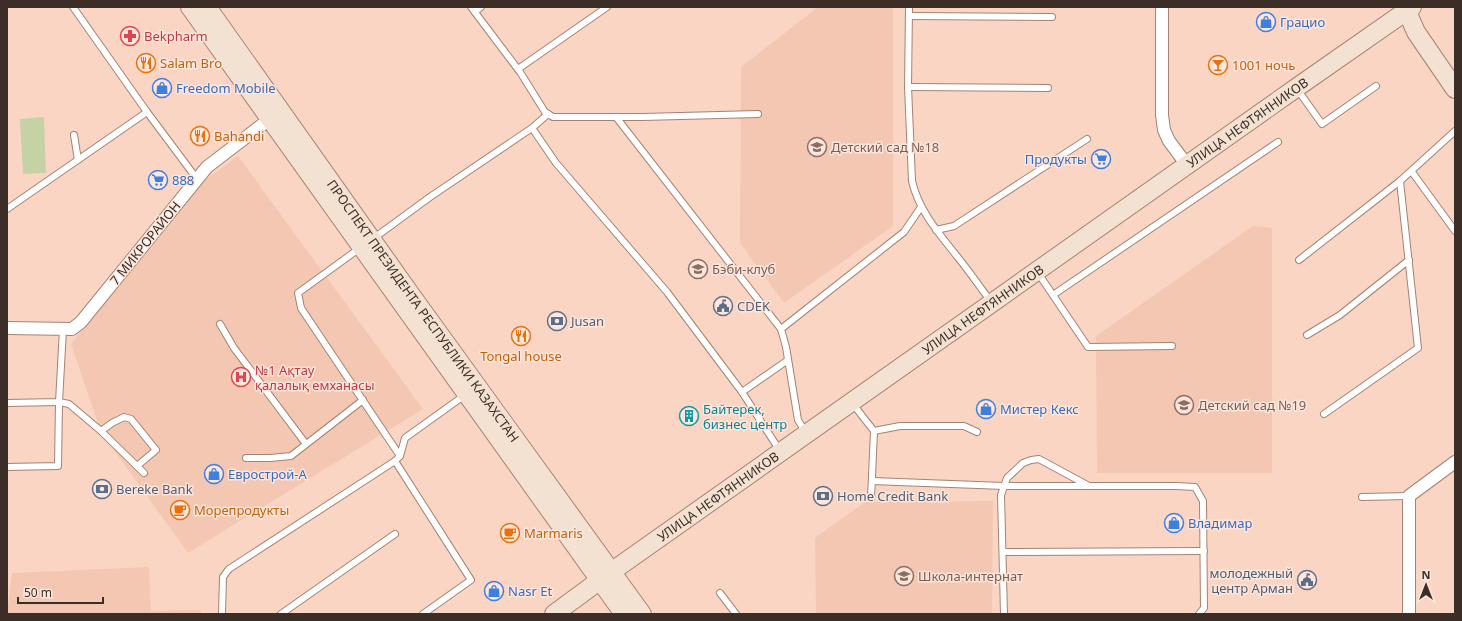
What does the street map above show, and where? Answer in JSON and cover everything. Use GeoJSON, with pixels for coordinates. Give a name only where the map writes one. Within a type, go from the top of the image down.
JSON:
{"type":"FeatureCollection","features":[{"type":"Feature","properties":{"kind":"main road","name":"ПРОСПЕКТ ПРЕЗИДЕНТА РЕСПУБЛИКИ КАЗАХСТАН"},"geometry":{"type":"LineString","coordinates":[[190,7],[275,115],[606,576],[624,614]]}},
{"type":"Feature","properties":{"kind":"main road","name":"ПРОСПЕКТ ПРЕЗИДЕНТА РЕСПУБЛИКИ КАЗАХСТАН"},"geometry":{"type":"LineString","coordinates":[[207,7],[275,115]]}},
{"type":"Feature","properties":{"kind":"main road","name":"УЛИЦА НЕФТЯННИКОВ"},"geometry":{"type":"LineString","coordinates":[[554,614],[1408,8]]}},
{"type":"Feature","properties":{"kind":"main road"},"geometry":{"type":"LineString","coordinates":[[1408,8],[1416,32],[1455,89]]}},
{"type":"Feature","properties":{"kind":"main road","name":"ПРОСПЕКТ ПРЕЗИДЕНТА РЕСПУБЛИКИ КАЗАХСТАН"},"geometry":{"type":"LineString","coordinates":[[367,243],[467,394],[606,576],[642,614]]}},
{"type":"Feature","properties":{"kind":"street"},"geometry":{"type":"LineString","coordinates":[[1162,7],[1162,115],[1164,130],[1169,141],[1187,165]]}},
{"type":"Feature","properties":{"kind":"street","name":"7 МИКРОРАЙОН"},"geometry":{"type":"LineString","coordinates":[[7,328],[72,329],[81,322],[207,167],[275,115]]}},
{"type":"Feature","properties":{"kind":"street"},"geometry":{"type":"LineString","coordinates":[[1409,614],[1409,496],[1455,462]]}},
{"type":"Feature","properties":{"kind":"lane"},"geometry":{"type":"LineString","coordinates":[[73,7],[147,112],[197,179]]}},
{"type":"Feature","properties":{"kind":"lane"},"geometry":{"type":"LineString","coordinates":[[481,7],[473,9],[518,69],[545,112],[553,117],[758,114]]}},
{"type":"Feature","properties":{"kind":"lane"},"geometry":{"type":"LineString","coordinates":[[518,69],[607,7]]}},
{"type":"Feature","properties":{"kind":"lane"},"geometry":{"type":"LineString","coordinates":[[909,7],[908,87],[912,181],[915,195],[936,230],[974,278],[992,304]]}},
{"type":"Feature","properties":{"kind":"lane"},"geometry":{"type":"LineString","coordinates":[[909,16],[1052,17]]}},
{"type":"Feature","properties":{"kind":"lane"},"geometry":{"type":"LineString","coordinates":[[1296,88],[1322,124],[1376,86]]}},
{"type":"Feature","properties":{"kind":"lane"},"geometry":{"type":"LineString","coordinates":[[908,87],[1048,88]]}},
{"type":"Feature","properties":{"kind":"lane"},"geometry":{"type":"LineString","coordinates":[[7,209],[147,112]]}},
{"type":"Feature","properties":{"kind":"lane"},"geometry":{"type":"LineString","coordinates":[[400,456],[301,308],[298,293],[430,197],[532,128],[548,114]]}},
{"type":"Feature","properties":{"kind":"lane"},"geometry":{"type":"LineString","coordinates":[[616,117],[781,330],[786,347],[798,420],[807,434]]}},
{"type":"Feature","properties":{"kind":"lane"},"geometry":{"type":"LineString","coordinates":[[532,128],[556,163],[667,292],[742,392],[781,452]]}},
{"type":"Feature","properties":{"kind":"lane"},"geometry":{"type":"LineString","coordinates":[[1299,260],[1412,172],[1455,131]]}},
{"type":"Feature","properties":{"kind":"lane"},"geometry":{"type":"LineString","coordinates":[[74,135],[78,160]]}},
{"type":"Feature","properties":{"kind":"lane"},"geometry":{"type":"LineString","coordinates":[[936,230],[954,226],[1087,139]]}},
{"type":"Feature","properties":{"kind":"lane"},"geometry":{"type":"LineString","coordinates":[[1054,296],[1278,142]]}},
{"type":"Feature","properties":{"kind":"lane"},"geometry":{"type":"LineString","coordinates":[[1412,172],[1455,231]]}},
{"type":"Feature","properties":{"kind":"lane"},"geometry":{"type":"LineString","coordinates":[[1324,414],[1418,348],[1400,181]]}},
{"type":"Feature","properties":{"kind":"lane"},"geometry":{"type":"LineString","coordinates":[[781,330],[904,232],[921,207]]}},
{"type":"Feature","properties":{"kind":"lane"},"geometry":{"type":"LineString","coordinates":[[1307,335],[1340,315],[1409,260]]}},
{"type":"Feature","properties":{"kind":"lane"},"geometry":{"type":"LineString","coordinates":[[1037,272],[1088,347],[1172,346]]}},
{"type":"Feature","properties":{"kind":"lane"},"geometry":{"type":"LineString","coordinates":[[220,324],[234,348],[306,444]]}},
{"type":"Feature","properties":{"kind":"lane"},"geometry":{"type":"LineString","coordinates":[[7,467],[58,466],[59,402],[63,329]]}},
{"type":"Feature","properties":{"kind":"lane"},"geometry":{"type":"LineString","coordinates":[[742,392],[788,360]]}},
{"type":"Feature","properties":{"kind":"lane"},"geometry":{"type":"LineString","coordinates":[[222,614],[223,578],[229,569],[395,461],[400,456],[405,438],[467,394]]}},
{"type":"Feature","properties":{"kind":"lane"},"geometry":{"type":"LineString","coordinates":[[246,458],[291,456],[363,400]]}},
{"type":"Feature","properties":{"kind":"lane"},"geometry":{"type":"LineString","coordinates":[[7,403],[59,402],[69,404],[101,431],[144,473]]}},
{"type":"Feature","properties":{"kind":"lane"},"geometry":{"type":"LineString","coordinates":[[851,403],[874,431],[871,498]]}},
{"type":"Feature","properties":{"kind":"lane"},"geometry":{"type":"LineString","coordinates":[[101,431],[124,417],[131,420],[156,450],[137,466]]}},
{"type":"Feature","properties":{"kind":"lane"},"geometry":{"type":"LineString","coordinates":[[874,431],[900,426],[964,426],[978,432]]}},
{"type":"Feature","properties":{"kind":"lane"},"geometry":{"type":"LineString","coordinates":[[1004,614],[1002,495],[1007,478],[1023,463],[1031,460],[1039,460],[1089,486]]}},
{"type":"Feature","properties":{"kind":"lane"},"geometry":{"type":"LineString","coordinates":[[395,461],[471,580],[423,614]]}},
{"type":"Feature","properties":{"kind":"lane"},"geometry":{"type":"LineString","coordinates":[[872,480],[1004,486],[1176,486],[1195,488],[1203,501],[1204,608],[1199,614]]}},
{"type":"Feature","properties":{"kind":"lane"},"geometry":{"type":"LineString","coordinates":[[1362,497],[1409,496]]}},
{"type":"Feature","properties":{"kind":"lane"},"geometry":{"type":"LineString","coordinates":[[281,614],[395,534]]}},
{"type":"Feature","properties":{"kind":"lane"},"geometry":{"type":"LineString","coordinates":[[1004,552],[1204,551]]}},
{"type":"Feature","properties":{"kind":"lane"},"geometry":{"type":"LineString","coordinates":[[720,593],[736,614]]}},
{"type":"Feature","properties":{"kind":"shaded area","name":"Детский сад №18"},"geometry":{"type":"Polygon","coordinates":[[[818,7],[893,7],[893,226],[784,303],[740,243],[741,67],[818,7]]]}},
{"type":"Feature","properties":{"kind":"shaded area","name":"№1 Ақтау қалалық емханасы"},"geometry":{"type":"Polygon","coordinates":[[[238,156],[423,409],[188,553],[101,432],[71,344],[197,186],[238,156]]]}},
{"type":"Feature","properties":{"kind":"shaded area","name":"Детский сад №19"},"geometry":{"type":"Polygon","coordinates":[[[1253,226],[1272,228],[1272,473],[1097,473],[1096,336],[1253,226]]]}},
{"type":"Feature","properties":{"kind":"shaded area","name":"Школа-интернат"},"geometry":{"type":"Polygon","coordinates":[[[993,501],[992,614],[816,614],[815,538],[865,502],[993,501]]]}},
{"type":"Feature","properties":{"kind":"shaded area"},"geometry":{"type":"Polygon","coordinates":[[[149,567],[151,611],[201,610],[201,614],[7,614],[12,573],[149,567]]]}},
{"type":"Feature","properties":{"kind":"green space"},"geometry":{"type":"Polygon","coordinates":[[[44,117],[46,173],[23,174],[20,119],[44,117]]]}},
{"type":"Feature","properties":{"kind":"place","name":"Грацио"},"geometry":{"type":"Point","coordinates":[1266,22]}},
{"type":"Feature","properties":{"kind":"place","name":"Bekpharm"},"geometry":{"type":"Point","coordinates":[130,36]}},
{"type":"Feature","properties":{"kind":"place","name":"Salam Bro"},"geometry":{"type":"Point","coordinates":[146,63]}},
{"type":"Feature","properties":{"kind":"place","name":"1001 ночь"},"geometry":{"type":"Point","coordinates":[1218,65]}},
{"type":"Feature","properties":{"kind":"place","name":"Freedom Mobile"},"geometry":{"type":"Point","coordinates":[162,88]}},
{"type":"Feature","properties":{"kind":"place","name":"Bahandi"},"geometry":{"type":"Point","coordinates":[200,136]}},
{"type":"Feature","properties":{"kind":"place","name":"Детский сад №18"},"geometry":{"type":"Point","coordinates":[817,147]}},
{"type":"Feature","properties":{"kind":"place","name":"Продукты"},"geometry":{"type":"Point","coordinates":[1101,159]}},
{"type":"Feature","properties":{"kind":"place","name":"888"},"geometry":{"type":"Point","coordinates":[158,180]}},
{"type":"Feature","properties":{"kind":"place","name":"Бэби-клуб"},"geometry":{"type":"Point","coordinates":[698,269]}},
{"type":"Feature","properties":{"kind":"place","name":"CDEK"},"geometry":{"type":"Point","coordinates":[723,306]}},
{"type":"Feature","properties":{"kind":"place","name":"Jusan"},"geometry":{"type":"Point","coordinates":[557,321]}},
{"type":"Feature","properties":{"kind":"place","name":"Tongal house"},"geometry":{"type":"Point","coordinates":[521,336]}},
{"type":"Feature","properties":{"kind":"place","name":"№1 Ақтау қалалық емханасы"},"geometry":{"type":"Point","coordinates":[241,377]}},
{"type":"Feature","properties":{"kind":"place","name":"Детский сад №19"},"geometry":{"type":"Point","coordinates":[1184,405]}},
{"type":"Feature","properties":{"kind":"place","name":"Мистер Кекс"},"geometry":{"type":"Point","coordinates":[986,409]}},
{"type":"Feature","properties":{"kind":"place","name":"Байтерек, бизнес центр"},"geometry":{"type":"Point","coordinates":[689,416]}},
{"type":"Feature","properties":{"kind":"place","name":"Еврострой-А"},"geometry":{"type":"Point","coordinates":[214,474]}},
{"type":"Feature","properties":{"kind":"place","name":"Bereke Bank"},"geometry":{"type":"Point","coordinates":[102,489]}},
{"type":"Feature","properties":{"kind":"place","name":"Home Credit Bank"},"geometry":{"type":"Point","coordinates":[823,496]}},
{"type":"Feature","properties":{"kind":"place","name":"Морепродукты"},"geometry":{"type":"Point","coordinates":[180,510]}},
{"type":"Feature","properties":{"kind":"place","name":"Владимар"},"geometry":{"type":"Point","coordinates":[1174,523]}},
{"type":"Feature","properties":{"kind":"place","name":"Marmaris"},"geometry":{"type":"Point","coordinates":[510,533]}},
{"type":"Feature","properties":{"kind":"place","name":"Школа-интернат"},"geometry":{"type":"Point","coordinates":[904,576]}},
{"type":"Feature","properties":{"kind":"place","name":"молодежный центр Арман"},"geometry":{"type":"Point","coordinates":[1307,580]}},
{"type":"Feature","properties":{"kind":"place","name":"Nasr Et"},"geometry":{"type":"Point","coordinates":[494,591]}}]}
